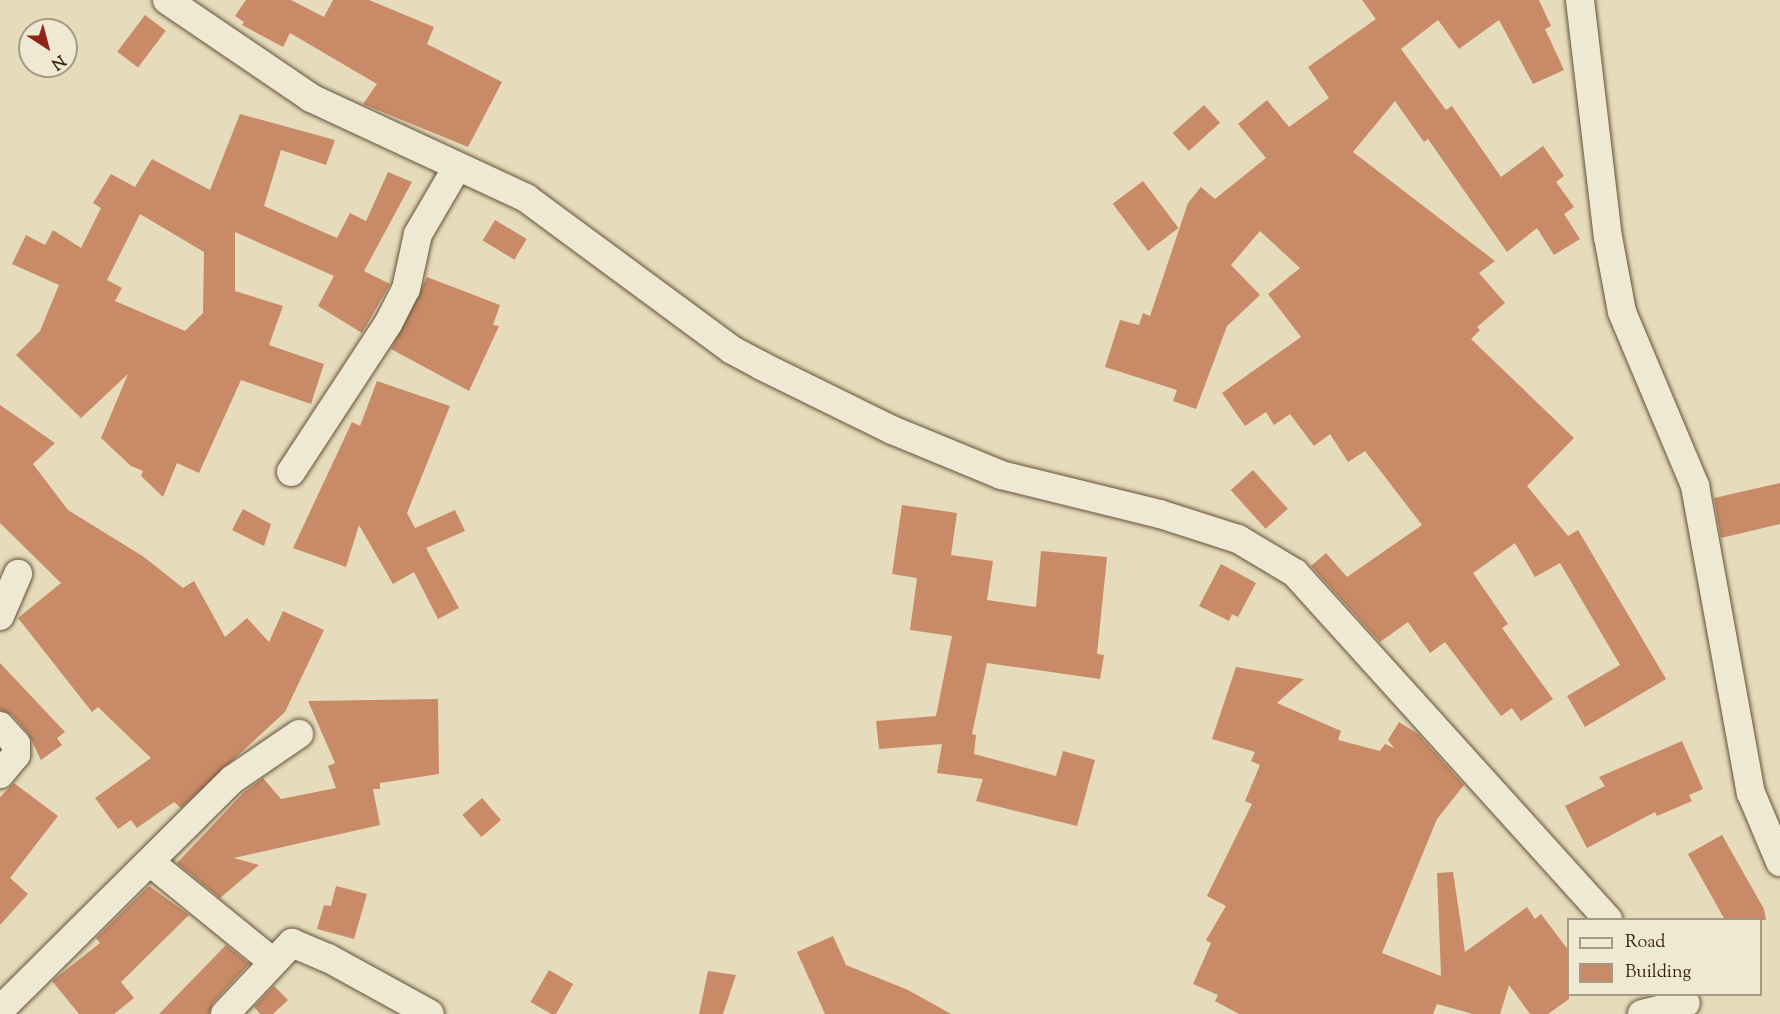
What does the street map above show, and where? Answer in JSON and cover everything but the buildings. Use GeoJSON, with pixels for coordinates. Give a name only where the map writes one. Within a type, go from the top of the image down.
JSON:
{"type":"FeatureCollection","features":[{"type":"Feature","properties":{"kind":"street"},"geometry":{"type":"LineString","coordinates":[[167,0],[310,98],[456,169],[526,198],[732,350],[892,430],[1001,475],[1160,514],[1238,539],[1294,573],[1606,918]]}},
{"type":"Feature","properties":{"kind":"street"},"geometry":{"type":"LineString","coordinates":[[1580,0],[1608,237],[1622,312],[1695,486],[1751,793],[1780,862]]}},
{"type":"Feature","properties":{"kind":"street"},"geometry":{"type":"LineString","coordinates":[[291,472],[388,324],[406,289],[418,234],[456,169]]}},
{"type":"Feature","properties":{"kind":"street"},"geometry":{"type":"LineString","coordinates":[[0,616],[18,573]]}},
{"type":"Feature","properties":{"kind":"street"},"geometry":{"type":"LineString","coordinates":[[0,726],[16,744],[16,755],[0,774]]}},
{"type":"Feature","properties":{"kind":"street"},"geometry":{"type":"LineString","coordinates":[[0,1010],[233,779],[299,734]]}},
{"type":"Feature","properties":{"kind":"street"},"geometry":{"type":"LineString","coordinates":[[150,862],[273,962]]}},
{"type":"Feature","properties":{"kind":"street"},"geometry":{"type":"LineString","coordinates":[[225,1014],[292,943],[304,946],[430,1014]]}},
{"type":"Feature","properties":{"kind":"street"},"geometry":{"type":"LineString","coordinates":[[1642,1014],[1690,1004]]}}]}
